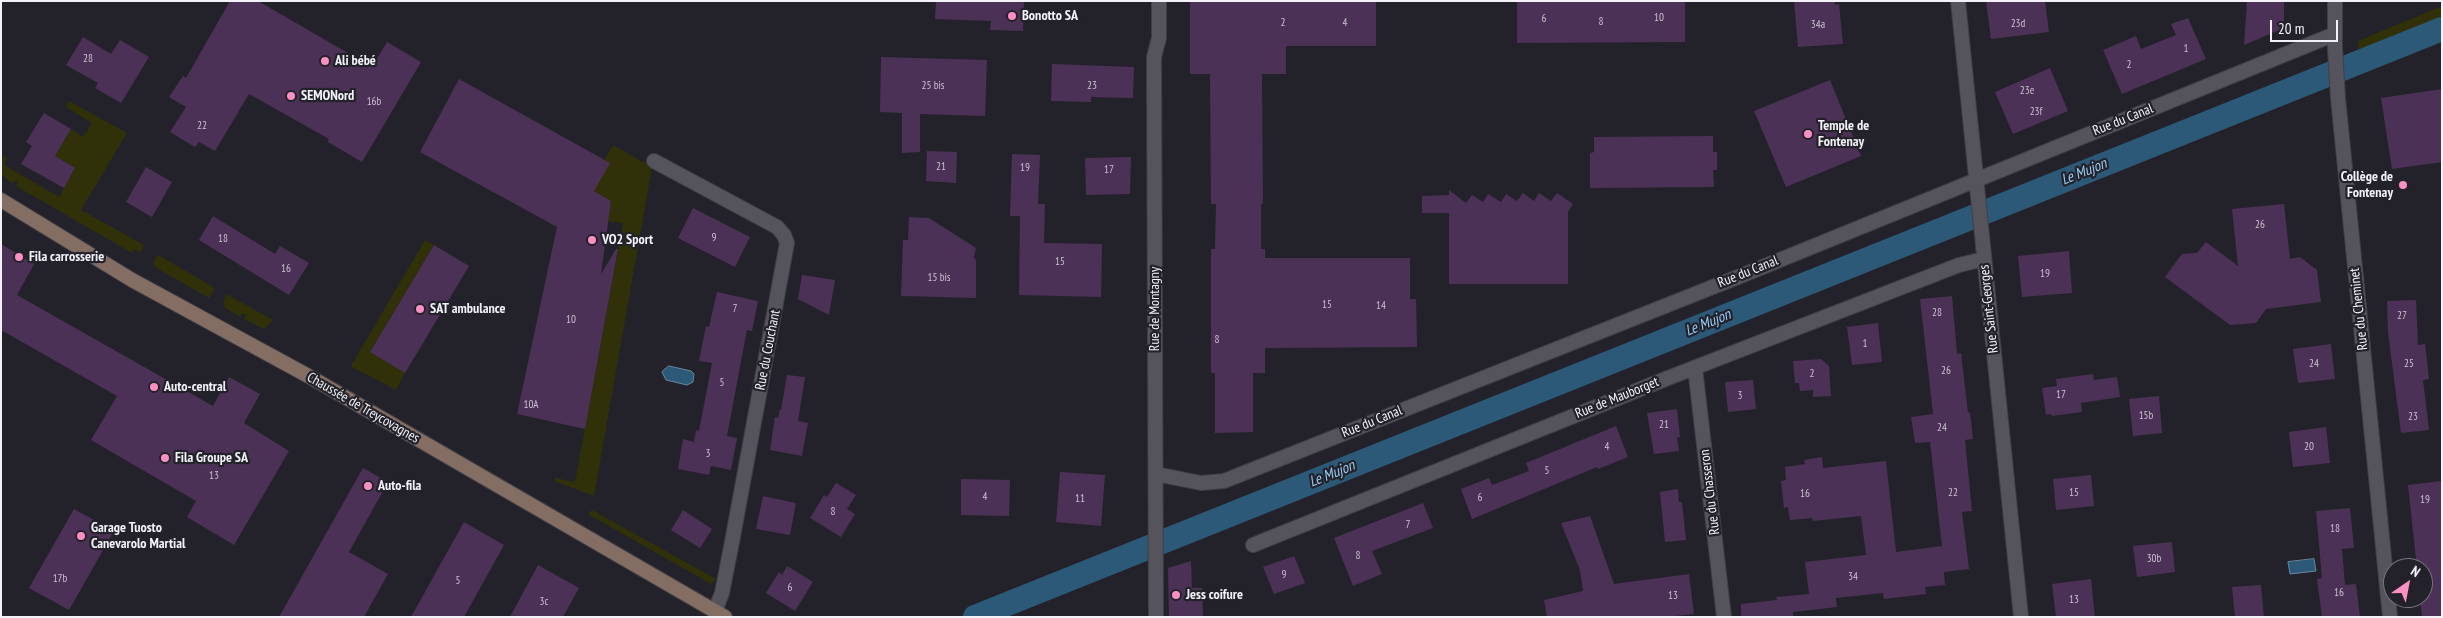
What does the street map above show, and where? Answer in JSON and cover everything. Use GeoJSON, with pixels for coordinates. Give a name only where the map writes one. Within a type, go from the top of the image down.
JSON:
{"type":"FeatureCollection","features":[{"type":"Feature","properties":{"kind":"main road","name":"Chaussée de Treycovagnes"},"geometry":{"type":"LineString","coordinates":[[1,200],[132,280],[312,378],[720,614]]}},
{"type":"Feature","properties":{"kind":"street","name":"Rue de Montagny"},"geometry":{"type":"LineString","coordinates":[[1156,617],[1154,57],[1159,38],[1158,1]]}},
{"type":"Feature","properties":{"kind":"street","name":"Rue Saint-Georges"},"geometry":{"type":"LineString","coordinates":[[1958,1],[2021,617]]}},
{"type":"Feature","properties":{"kind":"street","name":"Rue du Cheminet"},"geometry":{"type":"LineString","coordinates":[[2335,1],[2338,98],[2390,617]]}},
{"type":"Feature","properties":{"kind":"street","name":"Rue du Canal"},"geometry":{"type":"LineString","coordinates":[[1156,474],[1201,483],[1224,481],[1738,277],[2335,34]]}},
{"type":"Feature","properties":{"kind":"street","name":"Rue du Couchant"},"geometry":{"type":"LineString","coordinates":[[654,161],[777,227],[784,235],[787,243],[722,593],[720,614]]}},
{"type":"Feature","properties":{"kind":"street","name":"Rue de Mauborget"},"geometry":{"type":"LineString","coordinates":[[1253,545],[1695,368],[1959,265],[1984,259]]}},
{"type":"Feature","properties":{"kind":"street","name":"Rue du Chasseron"},"geometry":{"type":"LineString","coordinates":[[1695,368],[1724,617]]}},
{"type":"Feature","properties":{"kind":"shaded area"},"geometry":{"type":"Polygon","coordinates":[[[2442,6],[2442,27],[2357,60],[2358,41],[2442,6]]]}},
{"type":"Feature","properties":{"kind":"shaded area"},"geometry":{"type":"Polygon","coordinates":[[[69,101],[127,133],[81,210],[144,245],[140,253],[134,249],[132,253],[16,186],[18,182],[11,183],[1,173],[3,156],[7,158],[4,165],[59,197],[75,168],[55,156],[71,129],[83,137],[92,123],[66,107],[69,101]]]}},
{"type":"Feature","properties":{"kind":"shaded area"},"geometry":{"type":"Polygon","coordinates":[[[613,145],[652,167],[594,496],[554,481],[555,478],[575,482],[623,223],[608,221],[611,201],[594,191],[604,160],[613,145]]]}},
{"type":"Feature","properties":{"kind":"shaded area"},"geometry":{"type":"Polygon","coordinates":[[[425,240],[434,245],[370,352],[405,373],[396,390],[352,367],[352,364],[425,240]]]}},
{"type":"Feature","properties":{"kind":"shaded area"},"geometry":{"type":"Polygon","coordinates":[[[158,255],[215,288],[209,298],[155,267],[153,264],[158,255]]]}},
{"type":"Feature","properties":{"kind":"shaded area"},"geometry":{"type":"Polygon","coordinates":[[[226,294],[273,320],[264,329],[244,319],[246,315],[243,313],[240,317],[223,306],[226,294]]]}},
{"type":"Feature","properties":{"kind":"shaded area"},"geometry":{"type":"Polygon","coordinates":[[[592,510],[716,579],[711,584],[588,514],[592,510]]]}},
{"type":"Feature","properties":{"kind":"water"},"geometry":{"type":"Polygon","coordinates":[[[669,366],[691,371],[694,374],[693,382],[687,385],[666,380],[662,372],[669,366]]]}},
{"type":"Feature","properties":{"kind":"water"},"geometry":{"type":"Polygon","coordinates":[[[2314,559],[2316,571],[2290,574],[2288,562],[2314,559]]]}},
{"type":"Feature","properties":{"kind":"building"},"geometry":{"type":"Polygon","coordinates":[[[230,1],[258,1],[372,67],[387,42],[421,62],[362,162],[328,142],[329,139],[249,94],[215,151],[199,142],[195,147],[170,132],[186,107],[169,97],[183,76],[186,78],[230,1]]]}},
{"type":"Feature","properties":{"kind":"building"},"geometry":{"type":"Polygon","coordinates":[[[936,1],[1024,1],[1023,31],[990,30],[991,21],[935,19],[936,1]]]}},
{"type":"Feature","properties":{"kind":"building"},"geometry":{"type":"Polygon","coordinates":[[[1190,1],[1376,1],[1376,46],[1286,46],[1286,74],[1262,74],[1263,204],[1261,204],[1261,249],[1265,249],[1265,258],[1410,258],[1410,299],[1416,299],[1417,347],[1265,348],[1265,373],[1253,373],[1253,432],[1215,433],[1215,373],[1211,373],[1211,249],[1215,249],[1216,204],[1211,204],[1210,74],[1190,74],[1190,1]]]}},
{"type":"Feature","properties":{"kind":"building"},"geometry":{"type":"Polygon","coordinates":[[[1517,1],[1685,1],[1685,42],[1517,43],[1517,1]]]}},
{"type":"Feature","properties":{"kind":"building"},"geometry":{"type":"Polygon","coordinates":[[[1794,1],[1835,1],[1835,5],[1839,4],[1843,44],[1798,47],[1794,1]]]}},
{"type":"Feature","properties":{"kind":"building"},"geometry":{"type":"Polygon","coordinates":[[[1986,1],[2045,1],[2049,32],[1991,39],[1986,1]]]}},
{"type":"Feature","properties":{"kind":"building"},"geometry":{"type":"Polygon","coordinates":[[[2247,1],[2284,1],[2284,28],[2244,45],[2247,1]]]}},
{"type":"Feature","properties":{"kind":"building"},"geometry":{"type":"Polygon","coordinates":[[[2188,18],[2206,59],[2122,94],[2103,50],[2136,36],[2141,49],[2176,35],[2171,24],[2188,18]]]}},
{"type":"Feature","properties":{"kind":"building"},"geometry":{"type":"Polygon","coordinates":[[[83,37],[111,54],[120,40],[149,57],[121,103],[95,88],[98,83],[66,65],[83,37]]]}},
{"type":"Feature","properties":{"kind":"building"},"geometry":{"type":"Polygon","coordinates":[[[881,57],[987,60],[985,116],[920,114],[920,152],[902,153],[902,113],[880,112],[881,57]]]}},
{"type":"Feature","properties":{"kind":"building"},"geometry":{"type":"Polygon","coordinates":[[[1052,64],[1134,67],[1133,98],[1091,97],[1091,102],[1051,101],[1052,64]]]}},
{"type":"Feature","properties":{"kind":"building"},"geometry":{"type":"Polygon","coordinates":[[[2050,68],[2068,111],[2013,134],[1995,92],[2050,68]]]}},
{"type":"Feature","properties":{"kind":"building"},"geometry":{"type":"Polygon","coordinates":[[[459,79],[610,163],[594,191],[611,201],[601,274],[616,249],[618,249],[585,429],[517,414],[557,227],[420,152],[459,79]]]}},
{"type":"Feature","properties":{"kind":"building","name":"Temple de Fontenay"},"geometry":{"type":"Polygon","coordinates":[[[1830,80],[1861,156],[1786,187],[1754,111],[1830,80]]]}},
{"type":"Feature","properties":{"kind":"building"},"geometry":{"type":"Polygon","coordinates":[[[2442,89],[2442,162],[2392,169],[2381,98],[2442,89]]]}},
{"type":"Feature","properties":{"kind":"building"},"geometry":{"type":"Polygon","coordinates":[[[44,113],[71,129],[55,156],[75,168],[64,188],[21,164],[32,146],[26,142],[44,113]]]}},
{"type":"Feature","properties":{"kind":"building"},"geometry":{"type":"Polygon","coordinates":[[[1713,136],[1713,152],[1717,152],[1717,170],[1713,170],[1714,187],[1590,188],[1590,153],[1594,152],[1594,137],[1713,136]]]}},
{"type":"Feature","properties":{"kind":"building"},"geometry":{"type":"Polygon","coordinates":[[[927,151],[957,152],[956,183],[926,181],[927,151]]]}},
{"type":"Feature","properties":{"kind":"building"},"geometry":{"type":"Polygon","coordinates":[[[1012,154],[1040,155],[1038,204],[1045,204],[1044,243],[1102,244],[1101,297],[1019,295],[1020,216],[1010,216],[1012,154]]]}},
{"type":"Feature","properties":{"kind":"building"},"geometry":{"type":"Polygon","coordinates":[[[1131,157],[1130,194],[1086,195],[1085,158],[1131,157]]]}},
{"type":"Feature","properties":{"kind":"building"},"geometry":{"type":"Polygon","coordinates":[[[146,167],[172,182],[152,217],[126,202],[146,167]]]}},
{"type":"Feature","properties":{"kind":"building"},"geometry":{"type":"Polygon","coordinates":[[[1449,190],[1466,203],[1472,195],[1483,202],[1488,194],[1501,202],[1506,194],[1517,201],[1523,193],[1534,201],[1539,193],[1551,201],[1557,193],[1573,204],[1568,212],[1568,284],[1449,284],[1449,213],[1422,213],[1422,196],[1449,195],[1449,190]]]}},
{"type":"Feature","properties":{"kind":"building"},"geometry":{"type":"Polygon","coordinates":[[[2284,204],[2290,259],[2300,257],[2317,270],[2321,302],[2266,309],[2256,323],[2230,325],[2165,277],[2182,254],[2197,253],[2206,242],[2238,266],[2232,209],[2284,204]]]}},
{"type":"Feature","properties":{"kind":"building"},"geometry":{"type":"Polygon","coordinates":[[[693,208],[750,237],[735,267],[678,238],[693,208]]]}},
{"type":"Feature","properties":{"kind":"building"},"geometry":{"type":"Polygon","coordinates":[[[213,216],[275,254],[280,246],[309,263],[289,295],[199,240],[213,216]]]}},
{"type":"Feature","properties":{"kind":"building"},"geometry":{"type":"Polygon","coordinates":[[[909,217],[929,218],[976,248],[974,257],[976,261],[976,298],[901,296],[903,240],[908,240],[909,217]]]}},
{"type":"Feature","properties":{"kind":"building"},"geometry":{"type":"Polygon","coordinates":[[[1,244],[34,264],[17,295],[213,406],[229,377],[260,394],[244,423],[289,451],[234,545],[187,517],[196,501],[91,440],[117,396],[1,330],[1,244]]]}},
{"type":"Feature","properties":{"kind":"building","name":"SAT ambulance"},"geometry":{"type":"Polygon","coordinates":[[[434,245],[469,266],[405,373],[370,352],[434,245]]]}},
{"type":"Feature","properties":{"kind":"building"},"geometry":{"type":"Polygon","coordinates":[[[2069,251],[2072,293],[2022,297],[2018,256],[2069,251]]]}},
{"type":"Feature","properties":{"kind":"building"},"geometry":{"type":"Polygon","coordinates":[[[802,275],[835,280],[829,315],[798,299],[802,275]]]}},
{"type":"Feature","properties":{"kind":"building"},"geometry":{"type":"Polygon","coordinates":[[[717,292],[758,301],[752,331],[747,330],[727,436],[737,438],[731,470],[711,466],[709,475],[678,469],[683,439],[694,442],[696,430],[699,431],[712,363],[699,361],[706,326],[709,327],[717,292]]]}},
{"type":"Feature","properties":{"kind":"building"},"geometry":{"type":"Polygon","coordinates":[[[1952,296],[1957,354],[1961,353],[1973,439],[1965,440],[1972,511],[1962,512],[1969,569],[1944,572],[1945,585],[1925,587],[1926,594],[1884,599],[1883,593],[1836,598],[1837,607],[1793,612],[1793,617],[1741,617],[1741,604],[1777,600],[1776,597],[1809,594],[1805,562],[1866,555],[1861,516],[1813,521],[1812,518],[1790,520],[1788,507],[1784,508],[1781,481],[1786,480],[1785,467],[1805,464],[1804,460],[1822,457],[1823,468],[1886,461],[1896,552],[1942,546],[1930,442],[1915,443],[1911,417],[1933,414],[1920,299],[1952,296]]]}},
{"type":"Feature","properties":{"kind":"building"},"geometry":{"type":"Polygon","coordinates":[[[2416,300],[2418,345],[2425,344],[2429,379],[2423,380],[2429,430],[2401,433],[2388,332],[2387,301],[2416,300]]]}},
{"type":"Feature","properties":{"kind":"building"},"geometry":{"type":"Polygon","coordinates":[[[1878,323],[1882,362],[1852,365],[1847,327],[1878,323]]]}},
{"type":"Feature","properties":{"kind":"building"},"geometry":{"type":"Polygon","coordinates":[[[2331,344],[2335,379],[2298,383],[2293,349],[2331,344]]]}},
{"type":"Feature","properties":{"kind":"building"},"geometry":{"type":"Polygon","coordinates":[[[1821,359],[1829,366],[1831,396],[1813,397],[1813,390],[1800,391],[1799,383],[1795,383],[1793,361],[1821,359]]]}},
{"type":"Feature","properties":{"kind":"building"},"geometry":{"type":"Polygon","coordinates":[[[2093,374],[2094,380],[2117,377],[2120,397],[2081,403],[2082,412],[2046,415],[2042,388],[2057,386],[2056,379],[2093,374]]]}},
{"type":"Feature","properties":{"kind":"building"},"geometry":{"type":"Polygon","coordinates":[[[787,375],[805,377],[798,421],[808,423],[802,456],[770,450],[775,417],[778,418],[781,410],[787,375]]]}},
{"type":"Feature","properties":{"kind":"building"},"geometry":{"type":"Polygon","coordinates":[[[1753,380],[1756,409],[1728,412],[1725,382],[1753,380]]]}},
{"type":"Feature","properties":{"kind":"building"},"geometry":{"type":"Polygon","coordinates":[[[2159,396],[2162,433],[2133,436],[2129,399],[2159,396]]]}},
{"type":"Feature","properties":{"kind":"building"},"geometry":{"type":"Polygon","coordinates":[[[1677,409],[1680,437],[1677,438],[1679,451],[1654,454],[1647,413],[1677,409]]]}},
{"type":"Feature","properties":{"kind":"building"},"geometry":{"type":"Polygon","coordinates":[[[1616,426],[1628,457],[1598,469],[1597,467],[1472,519],[1461,489],[1489,478],[1492,485],[1529,471],[1526,463],[1616,426]]]}},
{"type":"Feature","properties":{"kind":"building"},"geometry":{"type":"Polygon","coordinates":[[[2326,427],[2330,463],[2293,467],[2289,432],[2326,427]]]}},
{"type":"Feature","properties":{"kind":"building"},"geometry":{"type":"Polygon","coordinates":[[[363,468],[388,482],[349,552],[388,574],[364,617],[279,617],[363,468]]]}},
{"type":"Feature","properties":{"kind":"building"},"geometry":{"type":"Polygon","coordinates":[[[1060,472],[1105,475],[1101,526],[1056,522],[1060,472]]]}},
{"type":"Feature","properties":{"kind":"building"},"geometry":{"type":"Polygon","coordinates":[[[2091,475],[2094,506],[2056,510],[2053,479],[2091,475]]]}},
{"type":"Feature","properties":{"kind":"building"},"geometry":{"type":"Polygon","coordinates":[[[961,479],[1010,480],[1009,516],[961,515],[961,479]]]}},
{"type":"Feature","properties":{"kind":"building"},"geometry":{"type":"Polygon","coordinates":[[[2442,481],[2442,617],[2422,617],[2421,608],[2433,608],[2433,558],[2416,558],[2408,485],[2442,481]]]}},
{"type":"Feature","properties":{"kind":"building"},"geometry":{"type":"Polygon","coordinates":[[[836,483],[856,495],[847,509],[855,514],[841,537],[810,518],[824,495],[827,497],[836,483]]]}},
{"type":"Feature","properties":{"kind":"building"},"geometry":{"type":"Polygon","coordinates":[[[1678,489],[1679,502],[1682,502],[1686,540],[1665,542],[1660,492],[1678,489]]]}},
{"type":"Feature","properties":{"kind":"building"},"geometry":{"type":"Polygon","coordinates":[[[763,496],[796,503],[790,535],[756,529],[763,496]]]}},
{"type":"Feature","properties":{"kind":"building"},"geometry":{"type":"Polygon","coordinates":[[[1423,503],[1433,528],[1372,551],[1382,574],[1353,586],[1334,538],[1423,503]]]}},
{"type":"Feature","properties":{"kind":"building"},"geometry":{"type":"Polygon","coordinates":[[[2350,508],[2354,548],[2342,549],[2345,585],[2356,584],[2360,617],[2322,617],[2317,579],[2322,578],[2316,511],[2350,508]]]}},
{"type":"Feature","properties":{"kind":"building"},"geometry":{"type":"Polygon","coordinates":[[[74,509],[114,531],[69,610],[29,588],[74,509]]]}},
{"type":"Feature","properties":{"kind":"building"},"geometry":{"type":"Polygon","coordinates":[[[683,510],[712,529],[700,548],[671,530],[683,510]]]}},
{"type":"Feature","properties":{"kind":"building"},"geometry":{"type":"Polygon","coordinates":[[[1590,516],[1614,584],[1689,574],[1694,614],[1666,617],[1547,617],[1544,600],[1583,591],[1580,570],[1561,523],[1590,516]]]}},
{"type":"Feature","properties":{"kind":"building"},"geometry":{"type":"Polygon","coordinates":[[[464,522],[504,545],[464,617],[411,617],[464,522]]]}},
{"type":"Feature","properties":{"kind":"building"},"geometry":{"type":"Polygon","coordinates":[[[2172,542],[2175,572],[2137,577],[2133,546],[2172,542]]]}},
{"type":"Feature","properties":{"kind":"building"},"geometry":{"type":"Polygon","coordinates":[[[1294,556],[1305,583],[1274,594],[1263,567],[1294,556]]]}},
{"type":"Feature","properties":{"kind":"building"},"geometry":{"type":"Polygon","coordinates":[[[1191,561],[1192,588],[1202,588],[1203,617],[1169,617],[1168,568],[1191,561]]]}},
{"type":"Feature","properties":{"kind":"building"},"geometry":{"type":"Polygon","coordinates":[[[538,565],[579,588],[563,617],[510,617],[538,565]]]}},
{"type":"Feature","properties":{"kind":"building"},"geometry":{"type":"Polygon","coordinates":[[[787,566],[813,582],[795,611],[766,593],[779,572],[782,575],[787,566]]]}},
{"type":"Feature","properties":{"kind":"building"},"geometry":{"type":"Polygon","coordinates":[[[2091,579],[2095,617],[2056,617],[2052,584],[2091,579]]]}},
{"type":"Feature","properties":{"kind":"building"},"geometry":{"type":"Polygon","coordinates":[[[2261,585],[2264,617],[2235,617],[2232,587],[2261,585]]]}},
{"type":"Feature","properties":{"kind":"waterway","name":"Le Mujon"},"geometry":{"type":"LineString","coordinates":[[975,617],[2442,29]]}},
{"type":"Feature","properties":{"kind":"place","name":"Bonotto SA"},"geometry":{"type":"Point","coordinates":[1012,16]}},
{"type":"Feature","properties":{"kind":"place","name":"Ali bébé"},"geometry":{"type":"Point","coordinates":[325,61]}},
{"type":"Feature","properties":{"kind":"place","name":"SEMONord"},"geometry":{"type":"Point","coordinates":[291,96]}},
{"type":"Feature","properties":{"kind":"place","name":"Temple de Fontenay"},"geometry":{"type":"Point","coordinates":[1808,134]}},
{"type":"Feature","properties":{"kind":"place","name":"Collège de Fontenay"},"geometry":{"type":"Point","coordinates":[2403,185]}},
{"type":"Feature","properties":{"kind":"place","name":"VO2 Sport"},"geometry":{"type":"Point","coordinates":[592,240]}},
{"type":"Feature","properties":{"kind":"place","name":"Fila carrosserie"},"geometry":{"type":"Point","coordinates":[19,257]}},
{"type":"Feature","properties":{"kind":"place","name":"SAT ambulance"},"geometry":{"type":"Point","coordinates":[420,309]}},
{"type":"Feature","properties":{"kind":"place","name":"Auto-central"},"geometry":{"type":"Point","coordinates":[154,387]}},
{"type":"Feature","properties":{"kind":"place","name":"Fila Groupe SA"},"geometry":{"type":"Point","coordinates":[165,458]}},
{"type":"Feature","properties":{"kind":"place","name":"Auto-fila"},"geometry":{"type":"Point","coordinates":[368,486]}},
{"type":"Feature","properties":{"kind":"place","name":"Garage Tuosto Canevarolo Martial"},"geometry":{"type":"Point","coordinates":[81,536]}},
{"type":"Feature","properties":{"kind":"place","name":"Jess coifure"},"geometry":{"type":"Point","coordinates":[1176,595]}}]}
